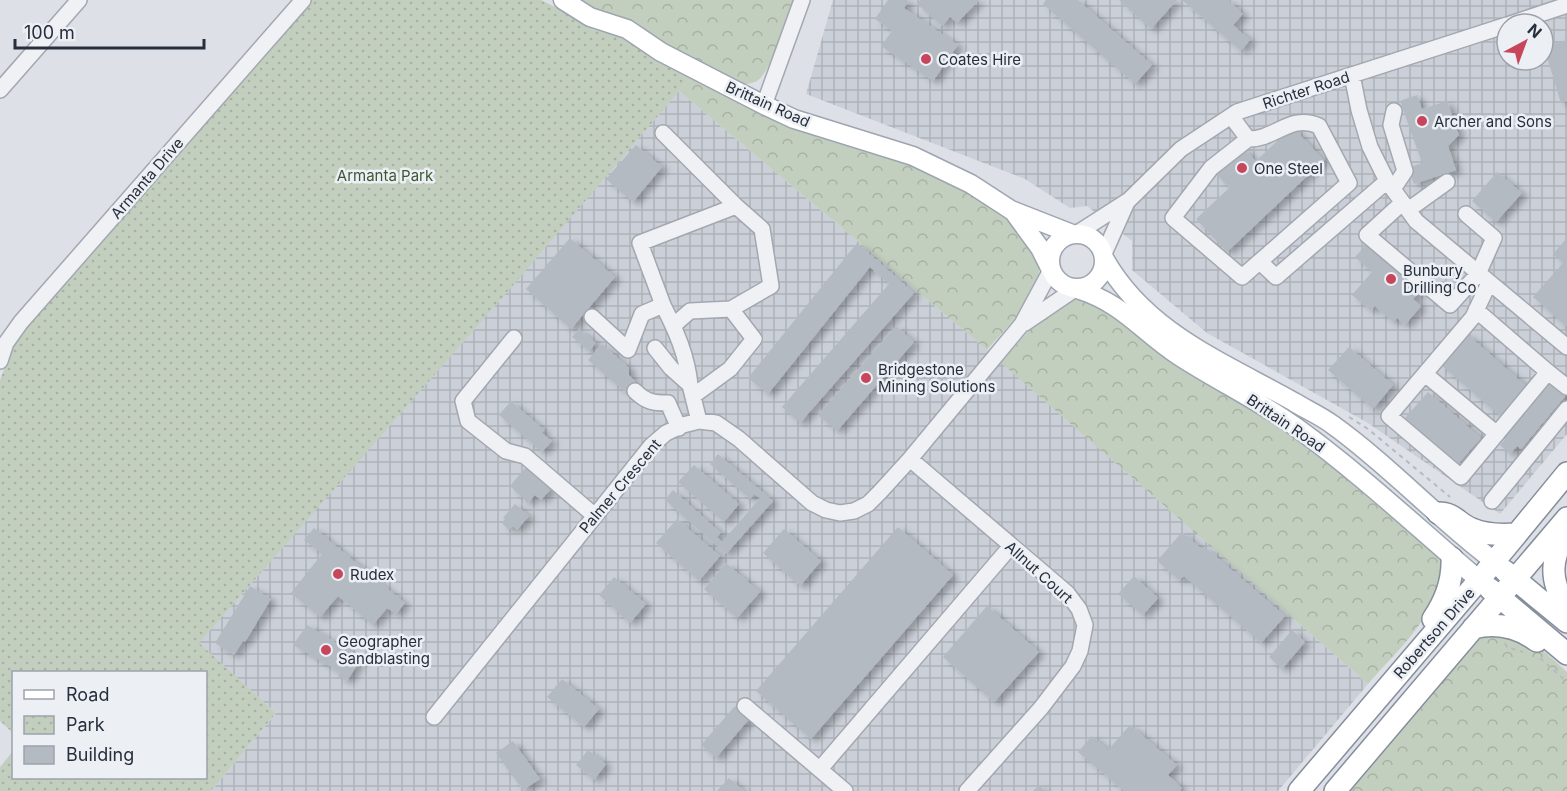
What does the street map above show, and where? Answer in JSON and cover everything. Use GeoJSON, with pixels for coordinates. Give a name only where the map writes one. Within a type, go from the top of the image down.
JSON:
{"type":"FeatureCollection","features":[{"type":"Feature","properties":{"kind":"highway","name":"Robertson Drive"},"geometry":{"type":"LineString","coordinates":[[1299,791],[1567,473]]}},
{"type":"Feature","properties":{"kind":"highway"},"geometry":{"type":"LineString","coordinates":[[1438,513],[1449,513],[1472,529],[1489,534],[1515,534]]}},
{"type":"Feature","properties":{"kind":"highway","name":"Robertson Drive"},"geometry":{"type":"LineString","coordinates":[[1335,791],[1567,518]]}},
{"type":"Feature","properties":{"kind":"highway"},"geometry":{"type":"LineString","coordinates":[[1567,528],[1556,553],[1552,571],[1556,589],[1567,608]]}},
{"type":"Feature","properties":{"kind":"highway"},"geometry":{"type":"LineString","coordinates":[[1430,637],[1431,621],[1448,591],[1453,569],[1452,558]]}},
{"type":"Feature","properties":{"kind":"highway"},"geometry":{"type":"LineString","coordinates":[[1494,561],[1567,622]]}},
{"type":"Feature","properties":{"kind":"highway"},"geometry":{"type":"LineString","coordinates":[[1479,580],[1567,654]]}},
{"type":"Feature","properties":{"kind":"highway"},"geometry":{"type":"LineString","coordinates":[[1473,628],[1490,624],[1512,627],[1533,638],[1558,658],[1567,661]]}},
{"type":"Feature","properties":{"kind":"main road","name":"Brittain Road"},"geometry":{"type":"LineString","coordinates":[[563,0],[590,17],[627,29],[661,52],[794,119],[913,156],[971,184],[1011,210],[1074,234]]}},
{"type":"Feature","properties":{"kind":"main road","name":"Brittain Road"},"geometry":{"type":"LineString","coordinates":[[1011,210],[1040,248],[1050,269]]}},
{"type":"Feature","properties":{"kind":"main road"},"geometry":{"type":"LineString","coordinates":[[1074,234],[1096,242],[1104,257],[1100,276],[1094,282],[1076,289],[1060,283],[1050,269],[1049,259],[1052,250],[1064,237],[1074,234]]}},
{"type":"Feature","properties":{"kind":"main road","name":"Brittain Road"},"geometry":{"type":"LineString","coordinates":[[1104,257],[1121,285],[1133,299],[1174,335],[1207,356],[1260,383],[1331,424],[1494,561]]}},
{"type":"Feature","properties":{"kind":"main road","name":"Brittain Road"},"geometry":{"type":"LineString","coordinates":[[1076,289],[1092,293],[1119,308],[1177,355],[1298,428],[1479,580]]}},
{"type":"Feature","properties":{"kind":"street"},"geometry":{"type":"LineString","coordinates":[[0,90],[80,0]]}},
{"type":"Feature","properties":{"kind":"street","name":"Armanta Drive"},"geometry":{"type":"LineString","coordinates":[[0,361],[6,343],[21,322],[303,0]]}},
{"type":"Feature","properties":{"kind":"street"},"geometry":{"type":"LineString","coordinates":[[764,105],[802,0]]}},
{"type":"Feature","properties":{"kind":"street","name":"Richter Road"},"geometry":{"type":"LineString","coordinates":[[1545,12],[1567,5]]}},
{"type":"Feature","properties":{"kind":"street","name":"Richter Road"},"geometry":{"type":"LineString","coordinates":[[1074,234],[1129,200],[1181,149],[1231,116],[1304,89],[1495,28]]}},
{"type":"Feature","properties":{"kind":"street"},"geometry":{"type":"LineString","coordinates":[[1352,75],[1370,147],[1390,185],[1416,221],[1567,347]]}},
{"type":"Feature","properties":{"kind":"street"},"geometry":{"type":"LineString","coordinates":[[1231,116],[1248,139]]}},
{"type":"Feature","properties":{"kind":"street"},"geometry":{"type":"LineString","coordinates":[[1260,262],[1276,277],[1328,232],[1390,185],[1405,168],[1393,118],[1364,129]]}},
{"type":"Feature","properties":{"kind":"street"},"geometry":{"type":"LineString","coordinates":[[1311,122],[1319,126],[1348,183],[1242,277],[1173,218],[1211,168],[1248,139],[1258,140],[1290,123],[1311,122]]}},
{"type":"Feature","properties":{"kind":"street"},"geometry":{"type":"LineString","coordinates":[[663,133],[762,229],[771,286],[731,309],[690,311],[673,326]]}},
{"type":"Feature","properties":{"kind":"street"},"geometry":{"type":"LineString","coordinates":[[1447,182],[1405,207],[1367,235],[1450,304],[1484,278]]}},
{"type":"Feature","properties":{"kind":"street","name":"Richter Road"},"geometry":{"type":"LineString","coordinates":[[1104,257],[1129,200]]}},
{"type":"Feature","properties":{"kind":"street"},"geometry":{"type":"LineString","coordinates":[[736,206],[640,243],[687,362],[699,421],[716,423],[812,503],[826,510],[840,513],[854,511],[868,504],[910,459],[1023,324],[1050,269]]}},
{"type":"Feature","properties":{"kind":"street"},"geometry":{"type":"LineString","coordinates":[[1466,214],[1494,238],[1476,310],[1473,317],[1389,416],[1461,477],[1548,372]]}},
{"type":"Feature","properties":{"kind":"street"},"geometry":{"type":"LineString","coordinates":[[1312,215],[1328,232]]}},
{"type":"Feature","properties":{"kind":"street"},"geometry":{"type":"LineString","coordinates":[[1023,324],[1076,289]]}},
{"type":"Feature","properties":{"kind":"street"},"geometry":{"type":"LineString","coordinates":[[592,317],[628,350],[642,314],[663,305]]}},
{"type":"Feature","properties":{"kind":"street"},"geometry":{"type":"LineString","coordinates":[[691,390],[730,369],[754,339],[731,309]]}},
{"type":"Feature","properties":{"kind":"street"},"geometry":{"type":"LineString","coordinates":[[1476,310],[1567,387]]}},
{"type":"Feature","properties":{"kind":"street"},"geometry":{"type":"LineString","coordinates":[[514,338],[463,401],[468,422],[506,451],[525,456],[595,516]]}},
{"type":"Feature","properties":{"kind":"street"},"geometry":{"type":"LineString","coordinates":[[655,348],[691,390]]}},
{"type":"Feature","properties":{"kind":"street"},"geometry":{"type":"LineString","coordinates":[[1425,374],[1497,434]]}},
{"type":"Feature","properties":{"kind":"street"},"geometry":{"type":"LineString","coordinates":[[635,391],[645,400],[653,403],[668,403],[679,428]]}},
{"type":"Feature","properties":{"kind":"street"},"geometry":{"type":"LineString","coordinates":[[1492,501],[1567,409]]}},
{"type":"Feature","properties":{"kind":"street","name":"Palmer Crescent"},"geometry":{"type":"LineString","coordinates":[[434,717],[651,446],[666,433],[699,421]]}},
{"type":"Feature","properties":{"kind":"street","name":"Allnut Court"},"geometry":{"type":"LineString","coordinates":[[910,459],[1067,593],[1079,609],[1084,625],[1084,638],[1074,666],[1041,708],[967,791]]}},
{"type":"Feature","properties":{"kind":"street"},"geometry":{"type":"LineString","coordinates":[[820,769],[1011,546]]}},
{"type":"Feature","properties":{"kind":"street"},"geometry":{"type":"LineString","coordinates":[[745,706],[845,791]]}},
{"type":"Feature","properties":{"kind":"shaded area"},"geometry":{"type":"Polygon","coordinates":[[[833,0],[1567,0],[1567,434],[1500,514],[1368,423],[1207,333],[1132,270],[1132,241],[1087,206],[1070,208],[1025,179],[806,94],[833,0]]]}},
{"type":"Feature","properties":{"kind":"shaded area"},"geometry":{"type":"Polygon","coordinates":[[[679,91],[987,350],[1368,684],[1278,791],[211,791],[276,713],[198,643],[679,91]]]}},
{"type":"Feature","properties":{"kind":"green space","name":"Armanta Park"},"geometry":{"type":"Polygon","coordinates":[[[311,0],[541,0],[592,29],[624,38],[645,53],[692,76],[503,297],[199,643],[276,713],[211,791],[0,791],[0,767],[12,752],[12,779],[207,779],[207,671],[12,671],[12,732],[0,721],[0,380],[13,346],[311,0]]]}},
{"type":"Feature","properties":{"kind":"green space"},"geometry":{"type":"Polygon","coordinates":[[[582,0],[795,0],[779,44],[763,75],[751,83],[734,84],[632,23],[598,10],[582,0]]]}},
{"type":"Feature","properties":{"kind":"green space"},"geometry":{"type":"Polygon","coordinates":[[[692,76],[780,123],[816,136],[886,155],[941,176],[994,209],[1021,235],[1038,262],[1038,278],[1020,312],[987,350],[679,91],[692,76]]]}},
{"type":"Feature","properties":{"kind":"green space"},"geometry":{"type":"Polygon","coordinates":[[[1077,299],[1097,302],[1293,430],[1438,553],[1440,572],[1437,590],[1430,607],[1407,641],[1368,684],[1001,363],[1043,318],[1077,299]]]}},
{"type":"Feature","properties":{"kind":"green space"},"geometry":{"type":"Polygon","coordinates":[[[1481,634],[1520,638],[1546,653],[1567,672],[1567,791],[1347,791],[1481,634]]]}},
{"type":"Feature","properties":{"kind":"building"},"geometry":{"type":"Polygon","coordinates":[[[888,0],[909,1],[904,8],[958,45],[933,81],[881,46],[892,31],[875,19],[888,0]]]}},
{"type":"Feature","properties":{"kind":"building"},"geometry":{"type":"Polygon","coordinates":[[[920,0],[979,0],[957,23],[950,17],[942,26],[917,4],[920,0]]]}},
{"type":"Feature","properties":{"kind":"building"},"geometry":{"type":"Polygon","coordinates":[[[1046,0],[1078,0],[1152,65],[1135,84],[1043,4],[1046,0]]]}},
{"type":"Feature","properties":{"kind":"building"},"geometry":{"type":"Polygon","coordinates":[[[1119,0],[1177,0],[1151,29],[1119,0]]]}},
{"type":"Feature","properties":{"kind":"building"},"geometry":{"type":"Polygon","coordinates":[[[1182,0],[1228,0],[1243,14],[1233,25],[1250,40],[1241,51],[1182,0]]]}},
{"type":"Feature","properties":{"kind":"building"},"geometry":{"type":"Polygon","coordinates":[[[1567,40],[1567,101],[1561,103],[1552,72],[1555,72],[1555,44],[1567,40]]]}},
{"type":"Feature","properties":{"kind":"building"},"geometry":{"type":"Polygon","coordinates":[[[1417,95],[1422,109],[1447,101],[1459,135],[1448,146],[1456,170],[1414,184],[1408,168],[1422,163],[1400,101],[1417,95]]]}},
{"type":"Feature","properties":{"kind":"building"},"geometry":{"type":"Polygon","coordinates":[[[1292,127],[1324,160],[1227,252],[1196,219],[1229,188],[1216,174],[1243,148],[1256,161],[1292,127]]]}},
{"type":"Feature","properties":{"kind":"building"},"geometry":{"type":"Polygon","coordinates":[[[636,145],[662,167],[633,202],[606,179],[636,145]]]}},
{"type":"Feature","properties":{"kind":"building"},"geometry":{"type":"Polygon","coordinates":[[[1497,172],[1522,193],[1496,222],[1472,201],[1497,172]]]}},
{"type":"Feature","properties":{"kind":"building"},"geometry":{"type":"Polygon","coordinates":[[[570,238],[615,277],[571,329],[526,289],[570,238]]]}},
{"type":"Feature","properties":{"kind":"building"},"geometry":{"type":"Polygon","coordinates":[[[1567,238],[1567,327],[1533,297],[1563,263],[1553,254],[1567,238]]]}},
{"type":"Feature","properties":{"kind":"building"},"geometry":{"type":"Polygon","coordinates":[[[857,243],[914,293],[800,423],[782,407],[889,284],[870,267],[768,394],[748,378],[857,243]]]}},
{"type":"Feature","properties":{"kind":"building","name":"Bunbury Drilling Co"},"geometry":{"type":"Polygon","coordinates":[[[1366,245],[1383,259],[1388,254],[1424,287],[1413,299],[1421,306],[1405,325],[1397,318],[1393,322],[1375,306],[1371,311],[1352,295],[1372,272],[1355,257],[1366,245]]]}},
{"type":"Feature","properties":{"kind":"building","name":"Bridgestone Mining Solutions"},"geometry":{"type":"Polygon","coordinates":[[[896,326],[914,342],[837,431],[818,415],[896,326]]]}},
{"type":"Feature","properties":{"kind":"building"},"geometry":{"type":"Polygon","coordinates":[[[579,329],[596,343],[589,351],[572,337],[579,329]]]}},
{"type":"Feature","properties":{"kind":"building"},"geometry":{"type":"Polygon","coordinates":[[[1466,333],[1526,386],[1500,416],[1440,364],[1466,333]]]}},
{"type":"Feature","properties":{"kind":"building"},"geometry":{"type":"Polygon","coordinates":[[[602,344],[629,368],[629,375],[635,381],[625,392],[588,360],[602,344]]]}},
{"type":"Feature","properties":{"kind":"building"},"geometry":{"type":"Polygon","coordinates":[[[1349,347],[1393,385],[1373,409],[1328,370],[1349,347]]]}},
{"type":"Feature","properties":{"kind":"building"},"geometry":{"type":"Polygon","coordinates":[[[1550,377],[1567,394],[1521,449],[1517,446],[1510,454],[1500,445],[1507,437],[1503,434],[1550,377]]]}},
{"type":"Feature","properties":{"kind":"building"},"geometry":{"type":"Polygon","coordinates":[[[1428,392],[1481,438],[1458,464],[1405,418],[1428,392]]]}},
{"type":"Feature","properties":{"kind":"building"},"geometry":{"type":"Polygon","coordinates":[[[511,401],[544,430],[542,433],[552,441],[542,452],[499,415],[511,401]]]}},
{"type":"Feature","properties":{"kind":"building"},"geometry":{"type":"Polygon","coordinates":[[[718,454],[773,501],[726,554],[665,500],[673,490],[721,533],[717,537],[722,542],[760,498],[754,494],[750,499],[710,464],[718,454]]]}},
{"type":"Feature","properties":{"kind":"building"},"geometry":{"type":"Polygon","coordinates":[[[694,465],[739,504],[724,522],[678,482],[694,465]]]}},
{"type":"Feature","properties":{"kind":"building"},"geometry":{"type":"Polygon","coordinates":[[[526,467],[551,489],[541,500],[535,495],[528,503],[510,486],[526,467]]]}},
{"type":"Feature","properties":{"kind":"building"},"geometry":{"type":"Polygon","coordinates":[[[515,504],[529,516],[517,530],[513,526],[509,530],[502,523],[505,519],[503,518],[515,504]]]}},
{"type":"Feature","properties":{"kind":"building"},"geometry":{"type":"Polygon","coordinates":[[[677,519],[720,556],[699,581],[656,543],[677,519]]]}},
{"type":"Feature","properties":{"kind":"building"},"geometry":{"type":"Polygon","coordinates":[[[898,527],[953,575],[811,739],[756,691],[898,527]]]}},
{"type":"Feature","properties":{"kind":"building","name":"Rudex"},"geometry":{"type":"Polygon","coordinates":[[[314,528],[405,603],[396,614],[387,608],[373,625],[338,596],[320,617],[291,593],[322,554],[304,540],[314,528]]]}},
{"type":"Feature","properties":{"kind":"building"},"geometry":{"type":"Polygon","coordinates":[[[784,529],[821,561],[800,586],[763,553],[784,529]]]}},
{"type":"Feature","properties":{"kind":"building"},"geometry":{"type":"Polygon","coordinates":[[[1182,532],[1203,550],[1205,547],[1285,616],[1261,643],[1184,576],[1179,580],[1157,561],[1182,532]]]}},
{"type":"Feature","properties":{"kind":"building"},"geometry":{"type":"Polygon","coordinates":[[[726,563],[760,592],[737,618],[704,589],[726,563]]]}},
{"type":"Feature","properties":{"kind":"building"},"geometry":{"type":"Polygon","coordinates":[[[1134,576],[1158,598],[1143,615],[1118,594],[1134,576]]]}},
{"type":"Feature","properties":{"kind":"building"},"geometry":{"type":"Polygon","coordinates":[[[614,577],[646,604],[630,623],[599,595],[614,577]]]}},
{"type":"Feature","properties":{"kind":"building"},"geometry":{"type":"Polygon","coordinates":[[[250,586],[271,599],[245,642],[243,641],[234,655],[215,643],[250,586]]]}},
{"type":"Feature","properties":{"kind":"building"},"geometry":{"type":"Polygon","coordinates":[[[987,606],[1039,652],[994,702],[943,657],[987,606]]]}},
{"type":"Feature","properties":{"kind":"building","name":"Geographer Sandblasting"},"geometry":{"type":"Polygon","coordinates":[[[307,625],[358,656],[356,660],[359,662],[347,681],[338,676],[340,672],[293,645],[307,625]]]}},
{"type":"Feature","properties":{"kind":"building"},"geometry":{"type":"Polygon","coordinates":[[[1292,630],[1305,642],[1282,669],[1269,657],[1292,630]]]}},
{"type":"Feature","properties":{"kind":"building"},"geometry":{"type":"Polygon","coordinates":[[[562,679],[599,709],[584,727],[547,697],[562,679]]]}},
{"type":"Feature","properties":{"kind":"building"},"geometry":{"type":"Polygon","coordinates":[[[735,706],[749,719],[716,758],[701,745],[735,706]]]}},
{"type":"Feature","properties":{"kind":"building"},"geometry":{"type":"Polygon","coordinates":[[[1130,725],[1177,765],[1168,775],[1182,788],[1180,791],[1124,791],[1078,752],[1092,736],[1108,750],[1130,725]]]}},
{"type":"Feature","properties":{"kind":"building"},"geometry":{"type":"Polygon","coordinates":[[[513,741],[540,779],[523,790],[496,753],[513,741]]]}},
{"type":"Feature","properties":{"kind":"building"},"geometry":{"type":"Polygon","coordinates":[[[588,750],[606,764],[594,780],[576,765],[588,750]]]}},
{"type":"Feature","properties":{"kind":"building"},"geometry":{"type":"Polygon","coordinates":[[[729,778],[744,791],[717,791],[729,778]]]}},
{"type":"Feature","properties":{"kind":"building"},"geometry":{"type":"Polygon","coordinates":[[[1039,785],[1045,791],[1033,791],[1039,785]]]}},
{"type":"Feature","properties":{"kind":"place","name":"Coates Hire"},"geometry":{"type":"Point","coordinates":[926,59]}},
{"type":"Feature","properties":{"kind":"place","name":"Archer and Sons"},"geometry":{"type":"Point","coordinates":[1422,121]}},
{"type":"Feature","properties":{"kind":"place","name":"One Steel"},"geometry":{"type":"Point","coordinates":[1242,168]}},
{"type":"Feature","properties":{"kind":"place","name":"Bunbury Drilling Co"},"geometry":{"type":"Point","coordinates":[1391,279]}},
{"type":"Feature","properties":{"kind":"place","name":"Bridgestone Mining Solutions"},"geometry":{"type":"Point","coordinates":[866,378]}},
{"type":"Feature","properties":{"kind":"place","name":"Rudex"},"geometry":{"type":"Point","coordinates":[338,574]}},
{"type":"Feature","properties":{"kind":"place","name":"Geographer Sandblasting"},"geometry":{"type":"Point","coordinates":[326,650]}}]}
